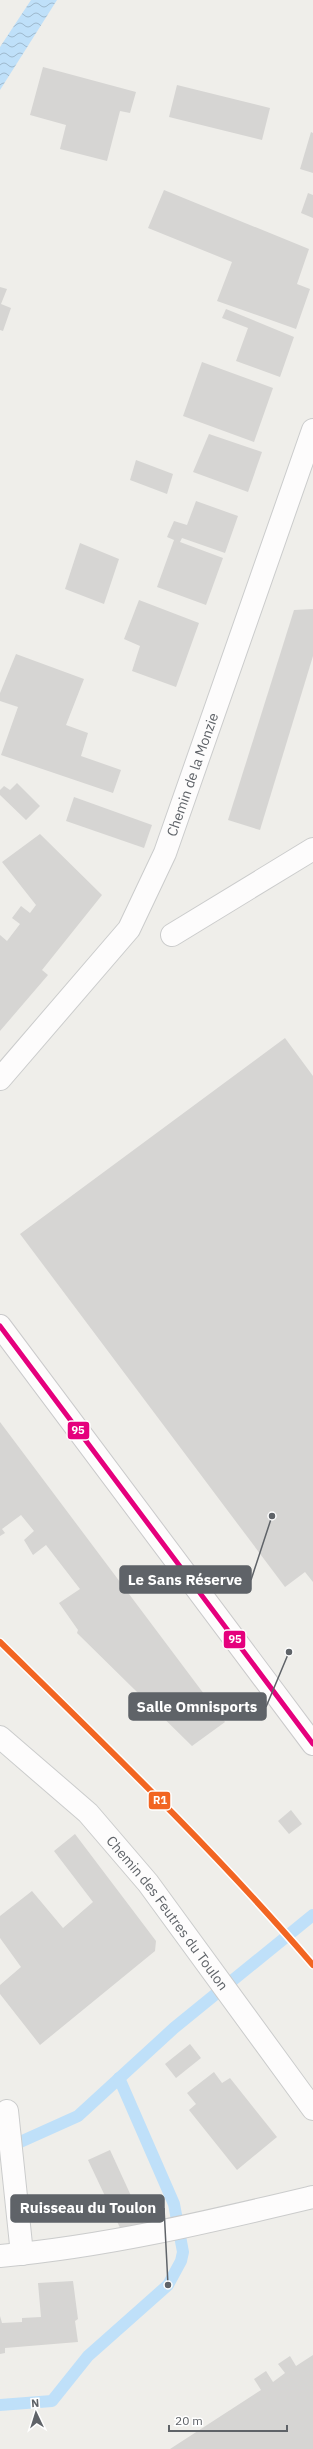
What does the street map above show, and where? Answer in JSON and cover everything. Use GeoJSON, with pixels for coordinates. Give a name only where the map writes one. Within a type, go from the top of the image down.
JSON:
{"type":"FeatureCollection","features":[{"type":"Feature","properties":{"kind":"street","name":"Chemin de la Monzie"},"geometry":{"type":"LineString","coordinates":[[0,1079],[128,928],[165,854],[313,430]]}},
{"type":"Feature","properties":{"kind":"street"},"geometry":{"type":"LineString","coordinates":[[172,935],[313,849]]}},
{"type":"Feature","properties":{"kind":"street"},"geometry":{"type":"LineString","coordinates":[[0,1326],[313,1744]]}},
{"type":"Feature","properties":{"kind":"street","name":"Chemin des Feutres du Toulon"},"geometry":{"type":"LineString","coordinates":[[0,1737],[88,1813],[148,1883],[313,2109]]}},
{"type":"Feature","properties":{"kind":"street"},"geometry":{"type":"LineString","coordinates":[[8,2116],[22,2254]]}},
{"type":"Feature","properties":{"kind":"street"},"geometry":{"type":"LineString","coordinates":[[0,2256],[72,2249],[158,2233],[313,2197]]}},
{"type":"Feature","properties":{"kind":"water"},"geometry":{"type":"Polygon","coordinates":[[[31,0],[57,0],[0,90],[0,47],[31,0]]]}},
{"type":"Feature","properties":{"kind":"building"},"geometry":{"type":"Polygon","coordinates":[[[43,67],[136,92],[130,113],[120,111],[107,161],[60,149],[66,125],[30,115],[43,67]]]}},
{"type":"Feature","properties":{"kind":"building"},"geometry":{"type":"Polygon","coordinates":[[[177,85],[270,108],[262,140],[169,117],[177,85]]]}},
{"type":"Feature","properties":{"kind":"building"},"geometry":{"type":"Polygon","coordinates":[[[311,132],[313,133],[313,173],[300,169],[311,132]]]}},
{"type":"Feature","properties":{"kind":"building"},"geometry":{"type":"Polygon","coordinates":[[[164,190],[309,249],[297,284],[310,289],[296,329],[217,301],[232,262],[148,228],[164,190]]]}},
{"type":"Feature","properties":{"kind":"building"},"geometry":{"type":"Polygon","coordinates":[[[308,193],[313,195],[313,218],[301,213],[308,193]]]}},
{"type":"Feature","properties":{"kind":"building"},"geometry":{"type":"Polygon","coordinates":[[[0,287],[7,289],[1,304],[11,308],[3,331],[0,330],[0,287]]]}},
{"type":"Feature","properties":{"kind":"building"},"geometry":{"type":"Polygon","coordinates":[[[226,309],[294,337],[280,377],[236,361],[248,328],[222,318],[226,309]]]}},
{"type":"Feature","properties":{"kind":"building"},"geometry":{"type":"Polygon","coordinates":[[[202,362],[273,388],[254,442],[183,416],[202,362]]]}},
{"type":"Feature","properties":{"kind":"building"},"geometry":{"type":"Polygon","coordinates":[[[209,434],[262,452],[248,492],[193,472],[209,434]]]}},
{"type":"Feature","properties":{"kind":"building"},"geometry":{"type":"Polygon","coordinates":[[[136,460],[173,474],[167,494],[130,480],[136,460]]]}},
{"type":"Feature","properties":{"kind":"building"},"geometry":{"type":"Polygon","coordinates":[[[196,501],[238,516],[225,553],[182,538],[180,542],[223,558],[206,605],[157,587],[174,540],[167,537],[174,521],[187,525],[196,501]]]}},
{"type":"Feature","properties":{"kind":"building"},"geometry":{"type":"Polygon","coordinates":[[[80,543],[119,559],[104,604],[65,589],[80,543]]]}},
{"type":"Feature","properties":{"kind":"building"},"geometry":{"type":"Polygon","coordinates":[[[139,600],[199,623],[176,687],[132,671],[140,646],[124,639],[139,600]]]}},
{"type":"Feature","properties":{"kind":"building"},"geometry":{"type":"Polygon","coordinates":[[[313,609],[313,656],[260,830],[228,820],[294,610],[313,609]]]}},
{"type":"Feature","properties":{"kind":"building"},"geometry":{"type":"Polygon","coordinates":[[[16,654],[84,679],[66,725],[88,733],[81,756],[121,770],[113,793],[1,755],[18,707],[0,701],[0,693],[16,654]]]}},
{"type":"Feature","properties":{"kind":"building"},"geometry":{"type":"Polygon","coordinates":[[[17,783],[40,806],[26,820],[0,795],[0,790],[4,786],[10,790],[17,783]]]}},
{"type":"Feature","properties":{"kind":"building"},"geometry":{"type":"Polygon","coordinates":[[[74,797],[152,825],[144,848],[66,821],[74,797]]]}},
{"type":"Feature","properties":{"kind":"building"},"geometry":{"type":"Polygon","coordinates":[[[40,834],[102,895],[42,970],[48,975],[0,1031],[0,935],[7,941],[20,924],[12,918],[21,906],[30,913],[36,905],[2,862],[40,834]]]}},
{"type":"Feature","properties":{"kind":"building"},"geometry":{"type":"Polygon","coordinates":[[[285,1038],[313,1076],[313,1582],[305,1572],[285,1587],[20,1234],[285,1038]]]}},
{"type":"Feature","properties":{"kind":"building"},"geometry":{"type":"Polygon","coordinates":[[[0,1422],[225,1722],[192,1746],[77,1633],[78,1630],[59,1603],[80,1589],[46,1545],[33,1555],[24,1540],[34,1531],[21,1515],[2,1529],[5,1533],[0,1536],[0,1422]]]}},
{"type":"Feature","properties":{"kind":"building"},"geometry":{"type":"Polygon","coordinates":[[[291,1810],[302,1824],[289,1834],[278,1821],[291,1810]]]}},
{"type":"Feature","properties":{"kind":"building"},"geometry":{"type":"Polygon","coordinates":[[[75,1834],[156,1941],[155,1951],[40,2045],[0,1994],[0,1985],[21,1967],[0,1938],[0,1916],[32,1891],[63,1928],[93,1902],[54,1851],[75,1834]]]}},
{"type":"Feature","properties":{"kind":"building"},"geometry":{"type":"Polygon","coordinates":[[[190,2044],[201,2058],[176,2078],[165,2064],[190,2044]]]}},
{"type":"Feature","properties":{"kind":"building"},"geometry":{"type":"Polygon","coordinates":[[[214,2072],[222,2083],[230,2078],[277,2137],[237,2170],[189,2110],[196,2104],[187,2093],[214,2072]]]}},
{"type":"Feature","properties":{"kind":"building"},"geometry":{"type":"Polygon","coordinates":[[[110,2150],[144,2224],[122,2232],[88,2160],[110,2150]]]}},
{"type":"Feature","properties":{"kind":"building"},"geometry":{"type":"Polygon","coordinates":[[[73,2281],[78,2319],[75,2321],[78,2342],[5,2348],[5,2353],[0,2354],[0,2316],[2,2323],[22,2322],[22,2318],[41,2317],[38,2283],[73,2281]]]}},
{"type":"Feature","properties":{"kind":"building"},"geometry":{"type":"Polygon","coordinates":[[[313,2355],[313,2449],[170,2449],[261,2390],[254,2379],[266,2371],[273,2382],[285,2373],[278,2364],[290,2356],[296,2366],[313,2355]]]}},
{"type":"Feature","properties":{"kind":"waterway"},"geometry":{"type":"LineString","coordinates":[[0,2151],[78,2116],[174,2028],[313,1915]]}},
{"type":"Feature","properties":{"kind":"waterway"},"geometry":{"type":"LineString","coordinates":[[0,2405],[52,2401],[88,2356],[168,2285],[181,2261],[183,2252],[174,2204],[119,2078]]}},
{"type":"Feature","properties":{"kind":"transit line","name":"95"},"geometry":{"type":"LineString","coordinates":[[0,1326],[313,1744]]}},
{"type":"Feature","properties":{"kind":"transit line","name":"R1"},"geometry":{"type":"LineString","coordinates":[[0,1642],[199,1840],[313,1965]]}},
{"type":"Feature","properties":{"kind":"place","name":"Le Sans Réserve"},"geometry":{"type":"Point","coordinates":[272,1516]}},
{"type":"Feature","properties":{"kind":"place","name":"Salle Omnisports"},"geometry":{"type":"Point","coordinates":[289,1652]}},
{"type":"Feature","properties":{"kind":"place","name":"Ruisseau du Toulon"},"geometry":{"type":"Point","coordinates":[168,2285]}}]}
